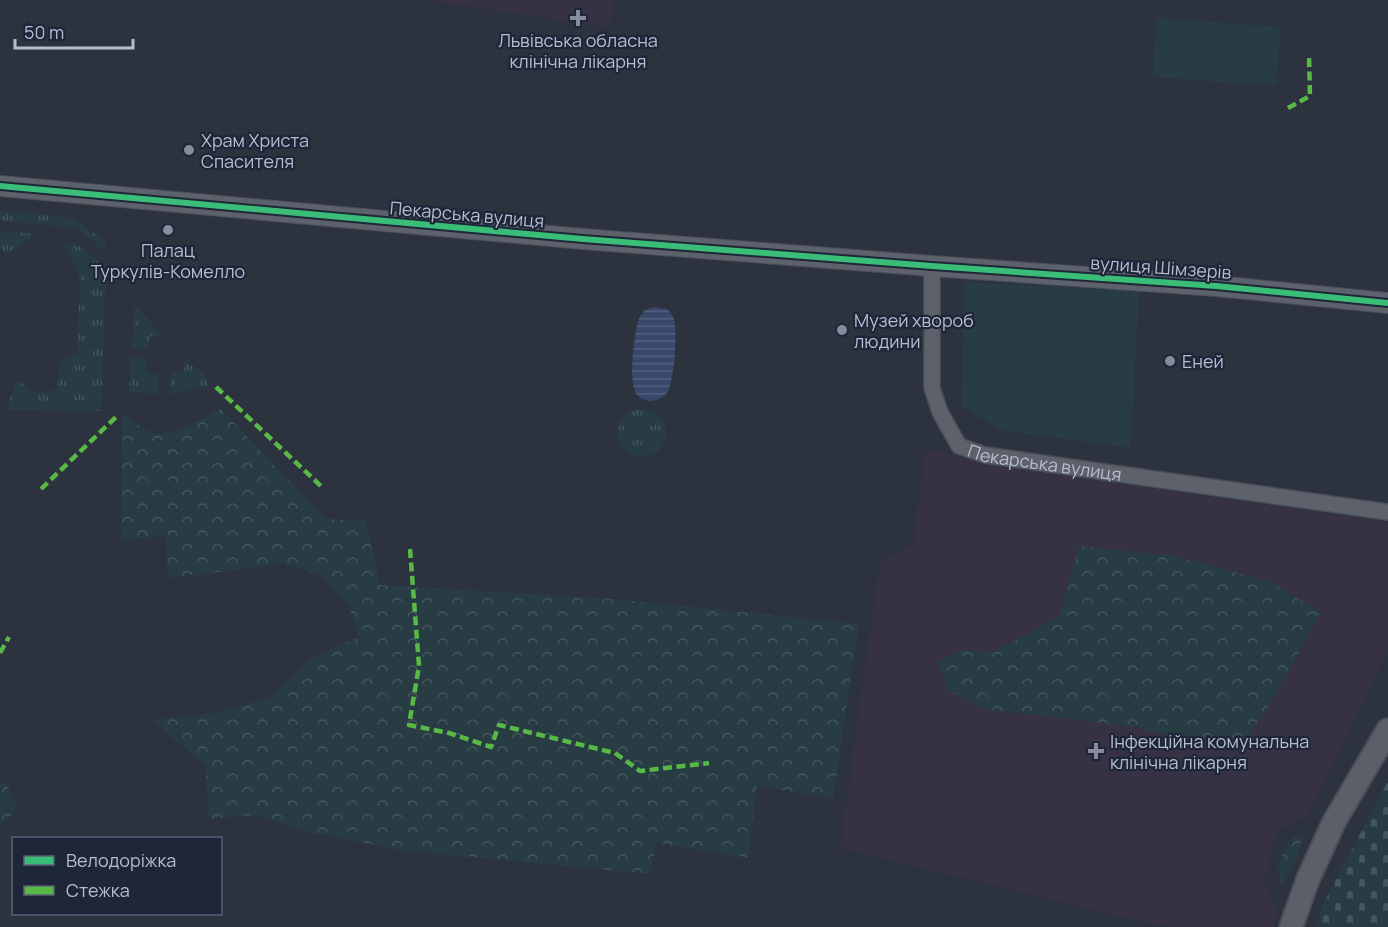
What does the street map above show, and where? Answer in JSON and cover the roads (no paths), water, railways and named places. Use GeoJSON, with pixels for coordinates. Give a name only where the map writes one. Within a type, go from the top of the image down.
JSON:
{"type":"FeatureCollection","features":[{"type":"Feature","properties":{"kind":"main road"},"geometry":{"type":"LineString","coordinates":[[1291,927],[1308,879],[1334,822],[1388,730]]}},
{"type":"Feature","properties":{"kind":"street","name":"Пекарська вулиця"},"geometry":{"type":"LineString","coordinates":[[0,186],[571,238],[932,266],[932,388],[940,412],[959,446],[985,455],[1388,512]]}},
{"type":"Feature","properties":{"kind":"street","name":"вулиця Шімзерів"},"geometry":{"type":"LineString","coordinates":[[932,266],[1216,286],[1388,303]]}},
{"type":"Feature","properties":{"kind":"water"},"geometry":{"type":"Polygon","coordinates":[[[654,307],[667,309],[673,316],[675,339],[669,390],[662,398],[652,401],[642,399],[635,391],[632,367],[638,320],[645,310],[654,307]]]}},
{"type":"Feature","properties":{"kind":"tram line"},"geometry":{"type":"LineString","coordinates":[[1285,927],[1326,824],[1388,719]]}},
{"type":"Feature","properties":{"kind":"tram line"},"geometry":{"type":"LineString","coordinates":[[1298,927],[1340,823],[1388,743]]}},
{"type":"Feature","properties":{"kind":"place","name":"Львівська обласна клінічна лікарня"},"geometry":{"type":"Point","coordinates":[578,18]}},
{"type":"Feature","properties":{"kind":"place","name":"Храм Христа Спасителя"},"geometry":{"type":"Point","coordinates":[189,150]}},
{"type":"Feature","properties":{"kind":"place","name":"Палац Туркулів-Комелло"},"geometry":{"type":"Point","coordinates":[168,230]}},
{"type":"Feature","properties":{"kind":"place","name":"Музей хвороб людини"},"geometry":{"type":"Point","coordinates":[842,330]}},
{"type":"Feature","properties":{"kind":"place","name":"Еней"},"geometry":{"type":"Point","coordinates":[1170,361]}},
{"type":"Feature","properties":{"kind":"place","name":"Інфекційна комунальна клінічна лікарня"},"geometry":{"type":"Point","coordinates":[1096,751]}}]}
